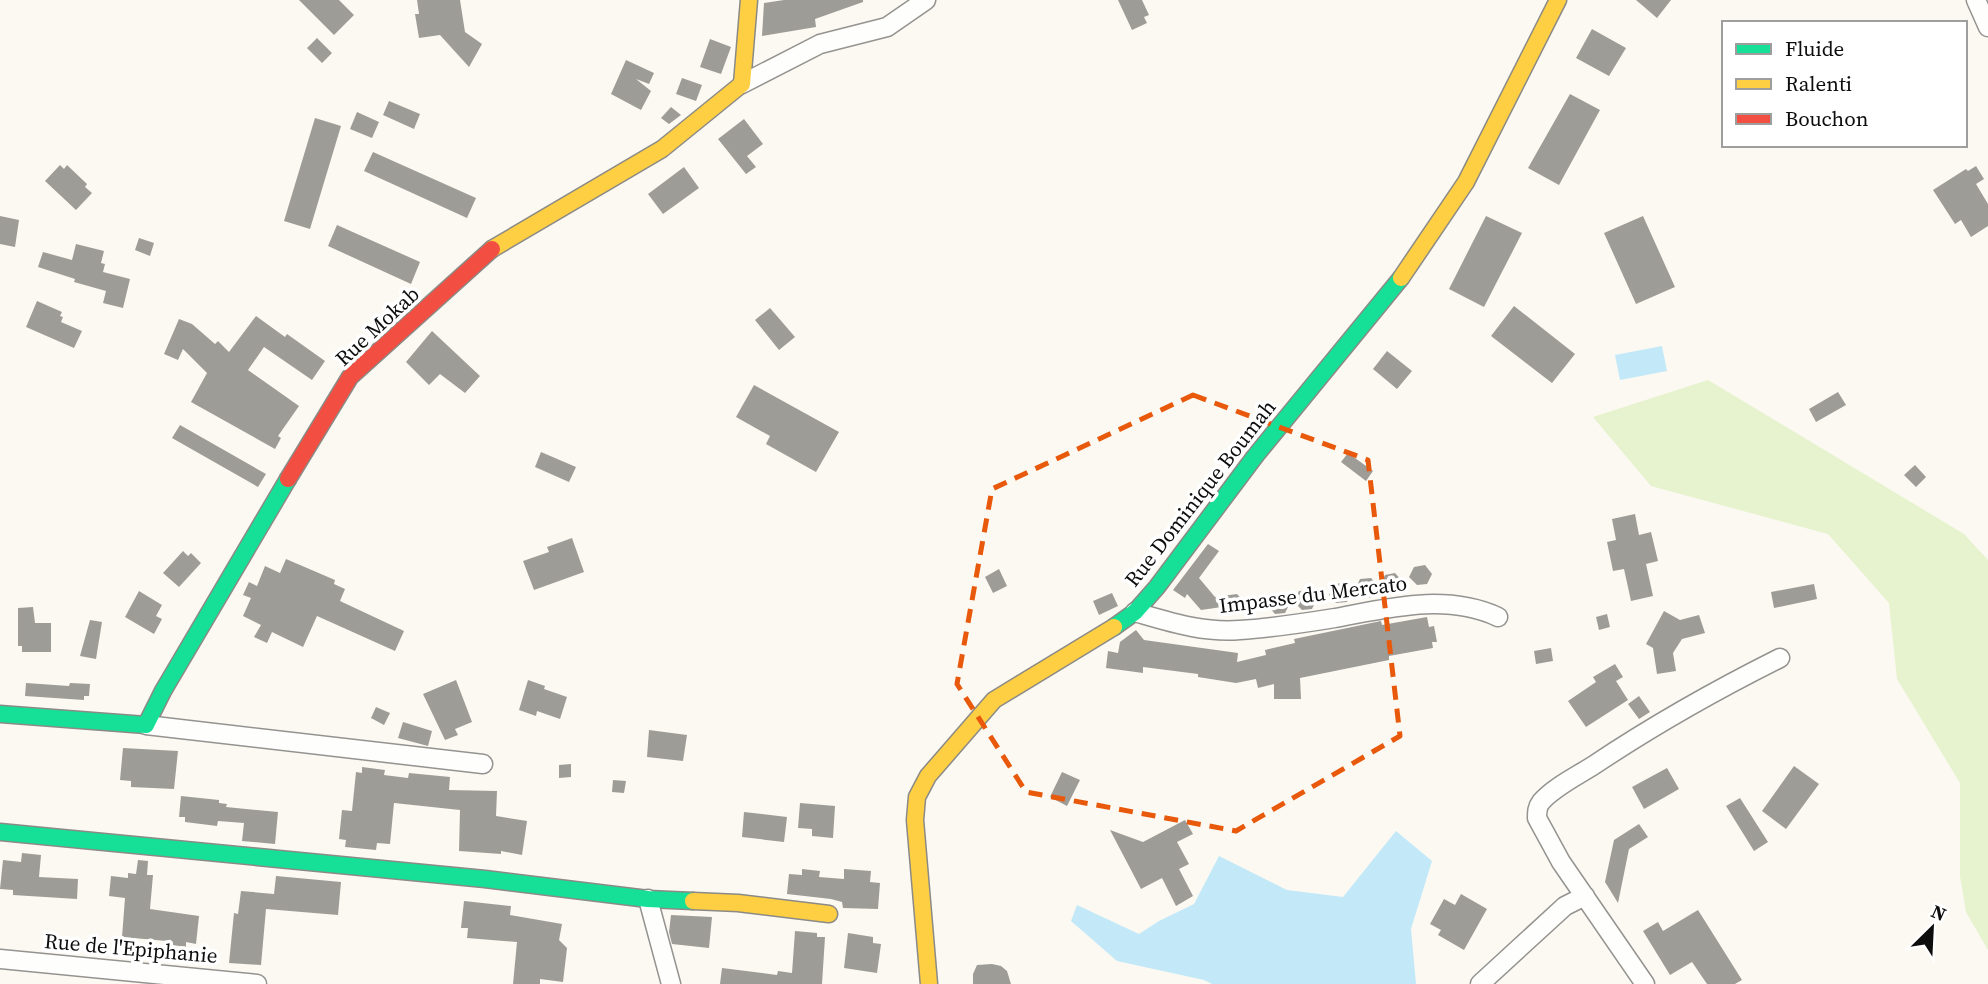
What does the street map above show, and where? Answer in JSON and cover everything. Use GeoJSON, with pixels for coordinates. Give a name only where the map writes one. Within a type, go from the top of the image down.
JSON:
{"type":"FeatureCollection","features":[{"type":"Feature","properties":{"kind":"street"},"geometry":{"type":"LineString","coordinates":[[742,84],[749,0]]}},
{"type":"Feature","properties":{"kind":"street"},"geometry":{"type":"LineString","coordinates":[[742,84],[820,44],[887,26],[926,0]]}},
{"type":"Feature","properties":{"kind":"street","name":"Rue Dominique Boumah"},"geometry":{"type":"LineString","coordinates":[[929,984],[915,820],[917,797],[938,762],[994,700],[1135,612],[1256,455],[1405,273],[1439,224],[1466,182],[1558,0]]}},
{"type":"Feature","properties":{"kind":"street"},"geometry":{"type":"LineString","coordinates":[[1976,0],[1988,27]]}},
{"type":"Feature","properties":{"kind":"street","name":"Rue Mokab"},"geometry":{"type":"LineString","coordinates":[[146,725],[163,691],[350,377],[497,244],[662,149],[742,84]]}},
{"type":"Feature","properties":{"kind":"street","name":"Impasse du Mercato"},"geometry":{"type":"LineString","coordinates":[[1135,612],[1198,629],[1237,630],[1429,604],[1462,606],[1498,617]]}},
{"type":"Feature","properties":{"kind":"street"},"geometry":{"type":"LineString","coordinates":[[1645,984],[1561,862],[1537,818],[1541,803],[1618,749],[1716,690],[1780,658]]}},
{"type":"Feature","properties":{"kind":"street"},"geometry":{"type":"LineString","coordinates":[[0,714],[146,725],[483,764]]}},
{"type":"Feature","properties":{"kind":"street"},"geometry":{"type":"LineString","coordinates":[[0,832],[485,879],[648,899],[738,903],[829,914]]}},
{"type":"Feature","properties":{"kind":"street"},"geometry":{"type":"LineString","coordinates":[[1480,984],[1565,906],[1585,896]]}},
{"type":"Feature","properties":{"kind":"street"},"geometry":{"type":"LineString","coordinates":[[648,899],[671,984]]}},
{"type":"Feature","properties":{"kind":"street","name":"Rue de l'Epiphanie"},"geometry":{"type":"LineString","coordinates":[[0,959],[257,984]]}},
{"type":"Feature","properties":{"kind":"highlighted area"},"geometry":{"type":"Polygon","coordinates":[[[1193,395],[1368,460],[1400,736],[1236,831],[1026,792],[957,684],[992,489],[1193,395]]]}},
{"type":"Feature","properties":{"kind":"green space"},"geometry":{"type":"Polygon","coordinates":[[[1708,380],[1964,534],[1988,560],[1988,950],[1966,912],[1960,876],[1960,783],[1897,679],[1889,603],[1828,534],[1651,486],[1593,417],[1708,380]]]}},
{"type":"Feature","properties":{"kind":"water"},"geometry":{"type":"Polygon","coordinates":[[[1662,346],[1667,371],[1620,380],[1615,355],[1662,346]]]}},
{"type":"Feature","properties":{"kind":"water"},"geometry":{"type":"Polygon","coordinates":[[[1396,831],[1432,861],[1411,929],[1416,984],[1212,984],[1117,961],[1071,921],[1077,905],[1139,934],[1194,904],[1219,856],[1287,890],[1343,897],[1396,831]]]}},
{"type":"Feature","properties":{"kind":"building"},"geometry":{"type":"Polygon","coordinates":[[[299,0],[339,0],[354,15],[334,35],[299,0]]]}},
{"type":"Feature","properties":{"kind":"building"},"geometry":{"type":"Polygon","coordinates":[[[417,0],[460,0],[465,32],[482,44],[469,67],[440,35],[419,38],[415,14],[419,14],[417,0]]]}},
{"type":"Feature","properties":{"kind":"building"},"geometry":{"type":"Polygon","coordinates":[[[784,0],[863,2],[815,19],[816,27],[762,36],[764,3],[784,0]]]}},
{"type":"Feature","properties":{"kind":"building"},"geometry":{"type":"Polygon","coordinates":[[[1118,0],[1142,0],[1149,15],[1144,17],[1147,23],[1132,30],[1118,0]]]}},
{"type":"Feature","properties":{"kind":"building"},"geometry":{"type":"Polygon","coordinates":[[[1636,0],[1671,0],[1657,18],[1636,0]]]}},
{"type":"Feature","properties":{"kind":"building"},"geometry":{"type":"Polygon","coordinates":[[[1592,29],[1626,48],[1609,76],[1576,58],[1592,29]]]}},
{"type":"Feature","properties":{"kind":"building"},"geometry":{"type":"Polygon","coordinates":[[[317,38],[332,53],[322,63],[307,48],[317,38]]]}},
{"type":"Feature","properties":{"kind":"building"},"geometry":{"type":"Polygon","coordinates":[[[710,39],[731,47],[721,74],[700,67],[710,39]]]}},
{"type":"Feature","properties":{"kind":"building"},"geometry":{"type":"Polygon","coordinates":[[[626,60],[654,73],[649,84],[636,79],[651,91],[641,110],[611,94],[626,60]]]}},
{"type":"Feature","properties":{"kind":"building"},"geometry":{"type":"Polygon","coordinates":[[[682,78],[702,85],[696,101],[676,94],[682,78]]]}},
{"type":"Feature","properties":{"kind":"building"},"geometry":{"type":"Polygon","coordinates":[[[1570,94],[1600,110],[1559,185],[1528,168],[1570,94]]]}},
{"type":"Feature","properties":{"kind":"building"},"geometry":{"type":"Polygon","coordinates":[[[389,101],[420,114],[414,129],[383,115],[389,101]]]}},
{"type":"Feature","properties":{"kind":"building"},"geometry":{"type":"Polygon","coordinates":[[[671,107],[681,115],[669,124],[661,118],[671,107]]]}},
{"type":"Feature","properties":{"kind":"building"},"geometry":{"type":"Polygon","coordinates":[[[357,112],[379,122],[372,138],[350,129],[357,112]]]}},
{"type":"Feature","properties":{"kind":"building"},"geometry":{"type":"Polygon","coordinates":[[[315,118],[341,126],[310,229],[284,221],[315,118]]]}},
{"type":"Feature","properties":{"kind":"building"},"geometry":{"type":"Polygon","coordinates":[[[744,119],[763,144],[747,156],[756,167],[746,174],[718,139],[744,119]]]}},
{"type":"Feature","properties":{"kind":"building"},"geometry":{"type":"Polygon","coordinates":[[[373,152],[476,198],[467,218],[364,171],[373,152]]]}},
{"type":"Feature","properties":{"kind":"building"},"geometry":{"type":"Polygon","coordinates":[[[60,165],[64,169],[67,165],[87,184],[85,187],[92,193],[76,210],[45,181],[60,165]]]}},
{"type":"Feature","properties":{"kind":"building"},"geometry":{"type":"Polygon","coordinates":[[[1976,166],[1984,179],[1976,184],[1988,204],[1988,226],[1971,237],[1961,220],[1955,224],[1933,190],[1966,169],[1968,171],[1976,166]]]}},
{"type":"Feature","properties":{"kind":"building"},"geometry":{"type":"Polygon","coordinates":[[[684,167],[699,188],[663,214],[648,194],[684,167]]]}},
{"type":"Feature","properties":{"kind":"building"},"geometry":{"type":"Polygon","coordinates":[[[0,216],[19,220],[15,247],[0,244],[0,216]]]}},
{"type":"Feature","properties":{"kind":"building"},"geometry":{"type":"Polygon","coordinates":[[[1486,216],[1522,233],[1484,307],[1449,289],[1486,216]]]}},
{"type":"Feature","properties":{"kind":"building"},"geometry":{"type":"Polygon","coordinates":[[[1643,216],[1675,287],[1636,304],[1604,233],[1643,216]]]}},
{"type":"Feature","properties":{"kind":"building"},"geometry":{"type":"Polygon","coordinates":[[[337,225],[420,262],[411,284],[328,246],[337,225]]]}},
{"type":"Feature","properties":{"kind":"building"},"geometry":{"type":"Polygon","coordinates":[[[139,238],[154,243],[150,256],[135,250],[139,238]]]}},
{"type":"Feature","properties":{"kind":"building"},"geometry":{"type":"Polygon","coordinates":[[[76,244],[104,251],[101,263],[105,264],[103,272],[130,279],[123,308],[103,303],[106,291],[74,282],[75,279],[38,267],[43,252],[72,260],[76,244]]]}},
{"type":"Feature","properties":{"kind":"building"},"geometry":{"type":"Polygon","coordinates":[[[37,301],[62,312],[61,322],[82,331],[74,348],[26,327],[37,301]]]}},
{"type":"Feature","properties":{"kind":"building"},"geometry":{"type":"Polygon","coordinates":[[[1514,306],[1575,354],[1552,383],[1491,336],[1514,306]]]}},
{"type":"Feature","properties":{"kind":"building"},"geometry":{"type":"Polygon","coordinates":[[[770,308],[795,337],[779,350],[755,320],[770,308]]]}},
{"type":"Feature","properties":{"kind":"building"},"geometry":{"type":"Polygon","coordinates":[[[256,316],[325,361],[312,380],[264,347],[248,370],[299,406],[278,436],[281,438],[275,449],[191,402],[207,373],[183,349],[178,360],[164,354],[179,319],[192,324],[215,344],[218,341],[229,352],[256,316]]]}},
{"type":"Feature","properties":{"kind":"building"},"geometry":{"type":"Polygon","coordinates":[[[432,331],[480,376],[465,393],[440,374],[429,385],[406,362],[432,331]]]}},
{"type":"Feature","properties":{"kind":"building"},"geometry":{"type":"Polygon","coordinates":[[[1387,351],[1412,371],[1397,389],[1373,369],[1387,351]]]}},
{"type":"Feature","properties":{"kind":"building"},"geometry":{"type":"Polygon","coordinates":[[[754,385],[839,432],[816,472],[766,444],[770,436],[736,417],[754,385]]]}},
{"type":"Feature","properties":{"kind":"building"},"geometry":{"type":"Polygon","coordinates":[[[1838,392],[1846,405],[1816,422],[1809,409],[1838,392]]]}},
{"type":"Feature","properties":{"kind":"building"},"geometry":{"type":"Polygon","coordinates":[[[180,425],[266,474],[258,487],[172,438],[180,425]]]}},
{"type":"Feature","properties":{"kind":"building"},"geometry":{"type":"Polygon","coordinates":[[[541,452],[576,467],[569,482],[535,467],[541,452]]]}},
{"type":"Feature","properties":{"kind":"building"},"geometry":{"type":"Polygon","coordinates":[[[1348,453],[1373,471],[1366,481],[1341,462],[1348,453]]]}},
{"type":"Feature","properties":{"kind":"building"},"geometry":{"type":"Polygon","coordinates":[[[1915,465],[1926,477],[1916,487],[1904,475],[1915,465]]]}},
{"type":"Feature","properties":{"kind":"building"},"geometry":{"type":"Polygon","coordinates":[[[1635,514],[1639,535],[1651,532],[1658,561],[1646,564],[1653,596],[1631,601],[1624,569],[1613,571],[1607,542],[1616,540],[1612,519],[1635,514]]]}},
{"type":"Feature","properties":{"kind":"building"},"geometry":{"type":"Polygon","coordinates":[[[572,538],[584,572],[534,590],[523,561],[549,552],[547,547],[572,538]]]}},
{"type":"Feature","properties":{"kind":"building"},"geometry":{"type":"Polygon","coordinates":[[[1208,544],[1219,551],[1199,578],[1215,597],[1237,594],[1244,602],[1239,613],[1229,614],[1222,607],[1201,610],[1187,594],[1185,598],[1173,590],[1208,544]]]}},
{"type":"Feature","properties":{"kind":"building"},"geometry":{"type":"Polygon","coordinates":[[[183,551],[188,556],[191,553],[201,563],[179,587],[163,573],[183,551]]]}},
{"type":"Feature","properties":{"kind":"building"},"geometry":{"type":"Polygon","coordinates":[[[286,559],[335,580],[334,584],[345,589],[340,601],[404,631],[395,651],[317,616],[303,647],[272,632],[267,643],[254,637],[261,625],[243,616],[251,598],[243,595],[249,582],[257,586],[265,566],[280,573],[286,559]]]}},
{"type":"Feature","properties":{"kind":"building"},"geometry":{"type":"Polygon","coordinates":[[[1425,565],[1432,574],[1427,584],[1417,585],[1409,577],[1414,567],[1425,565]]]}},
{"type":"Feature","properties":{"kind":"building"},"geometry":{"type":"Polygon","coordinates":[[[999,569],[1007,586],[993,593],[985,577],[999,569]]]}},
{"type":"Feature","properties":{"kind":"building"},"geometry":{"type":"Polygon","coordinates":[[[1395,573],[1403,582],[1398,592],[1387,594],[1380,585],[1385,575],[1395,573]]]}},
{"type":"Feature","properties":{"kind":"building"},"geometry":{"type":"Polygon","coordinates":[[[1371,578],[1378,586],[1373,597],[1362,598],[1355,590],[1360,579],[1371,578]]]}},
{"type":"Feature","properties":{"kind":"building"},"geometry":{"type":"Polygon","coordinates":[[[1344,583],[1351,591],[1347,602],[1336,603],[1329,595],[1334,584],[1344,583]]]}},
{"type":"Feature","properties":{"kind":"building"},"geometry":{"type":"Polygon","coordinates":[[[1814,584],[1817,599],[1774,608],[1771,592],[1814,584]]]}},
{"type":"Feature","properties":{"kind":"building"},"geometry":{"type":"Polygon","coordinates":[[[1310,590],[1317,598],[1312,609],[1302,610],[1294,602],[1299,591],[1310,590]]]}},
{"type":"Feature","properties":{"kind":"building"},"geometry":{"type":"Polygon","coordinates":[[[139,591],[162,605],[156,616],[162,619],[154,634],[125,617],[139,591]]]}},
{"type":"Feature","properties":{"kind":"building"},"geometry":{"type":"Polygon","coordinates":[[[1112,593],[1118,606],[1099,615],[1093,601],[1112,593]]]}},
{"type":"Feature","properties":{"kind":"building"},"geometry":{"type":"Polygon","coordinates":[[[1283,594],[1290,603],[1285,613],[1275,614],[1268,606],[1272,596],[1283,594]]]}},
{"type":"Feature","properties":{"kind":"building"},"geometry":{"type":"Polygon","coordinates":[[[33,607],[35,623],[51,623],[51,652],[22,652],[22,646],[18,646],[18,608],[33,607]]]}},
{"type":"Feature","properties":{"kind":"building"},"geometry":{"type":"Polygon","coordinates":[[[1664,611],[1680,620],[1699,615],[1705,633],[1682,639],[1673,653],[1676,671],[1657,674],[1653,648],[1646,644],[1664,611]]]}},
{"type":"Feature","properties":{"kind":"building"},"geometry":{"type":"Polygon","coordinates":[[[1607,614],[1610,627],[1599,630],[1596,617],[1607,614]]]}},
{"type":"Feature","properties":{"kind":"building"},"geometry":{"type":"Polygon","coordinates":[[[1427,617],[1429,627],[1434,626],[1437,642],[1432,642],[1433,648],[1300,678],[1301,699],[1274,699],[1274,684],[1258,688],[1256,679],[1236,683],[1198,677],[1198,674],[1143,667],[1143,673],[1106,668],[1108,651],[1118,653],[1120,642],[1136,630],[1144,640],[1238,653],[1237,662],[1266,655],[1265,650],[1295,643],[1294,639],[1381,621],[1382,625],[1427,617]]]}},
{"type":"Feature","properties":{"kind":"building"},"geometry":{"type":"Polygon","coordinates":[[[90,620],[102,622],[96,659],[80,656],[90,620]]]}},
{"type":"Feature","properties":{"kind":"building"},"geometry":{"type":"Polygon","coordinates":[[[1551,648],[1553,661],[1536,664],[1534,651],[1551,648]]]}},
{"type":"Feature","properties":{"kind":"building"},"geometry":{"type":"Polygon","coordinates":[[[1615,664],[1623,677],[1616,681],[1628,700],[1586,727],[1568,701],[1596,682],[1593,677],[1615,664]]]}},
{"type":"Feature","properties":{"kind":"building"},"geometry":{"type":"Polygon","coordinates":[[[456,680],[472,722],[455,729],[458,735],[445,740],[423,694],[456,680]]]}},
{"type":"Feature","properties":{"kind":"building"},"geometry":{"type":"Polygon","coordinates":[[[528,680],[567,697],[560,719],[537,711],[536,716],[519,710],[528,680]]]}},
{"type":"Feature","properties":{"kind":"building"},"geometry":{"type":"Polygon","coordinates":[[[26,683],[69,686],[70,683],[90,684],[89,696],[84,696],[84,700],[25,696],[26,683]]]}},
{"type":"Feature","properties":{"kind":"building"},"geometry":{"type":"Polygon","coordinates":[[[1639,696],[1650,712],[1639,719],[1628,704],[1639,696]]]}},
{"type":"Feature","properties":{"kind":"building"},"geometry":{"type":"Polygon","coordinates":[[[376,707],[390,713],[384,725],[371,718],[376,707]]]}},
{"type":"Feature","properties":{"kind":"building"},"geometry":{"type":"Polygon","coordinates":[[[403,722],[432,731],[428,746],[398,738],[403,722]]]}},
{"type":"Feature","properties":{"kind":"building"},"geometry":{"type":"Polygon","coordinates":[[[649,730],[687,735],[683,761],[647,757],[649,730]]]}},
{"type":"Feature","properties":{"kind":"building"},"geometry":{"type":"Polygon","coordinates":[[[123,748],[178,751],[174,789],[131,787],[131,781],[120,780],[123,748]]]}},
{"type":"Feature","properties":{"kind":"building"},"geometry":{"type":"Polygon","coordinates":[[[571,764],[571,777],[559,778],[559,765],[571,764]]]}},
{"type":"Feature","properties":{"kind":"building"},"geometry":{"type":"Polygon","coordinates":[[[1794,766],[1819,784],[1786,829],[1762,811],[1794,766]]]}},
{"type":"Feature","properties":{"kind":"building"},"geometry":{"type":"Polygon","coordinates":[[[362,767],[385,770],[384,775],[408,778],[409,773],[450,777],[449,790],[497,791],[496,816],[527,821],[522,855],[501,851],[501,854],[459,851],[460,810],[394,803],[390,844],[377,843],[376,850],[345,847],[346,840],[339,839],[342,810],[352,811],[356,772],[362,773],[362,767]]]}},
{"type":"Feature","properties":{"kind":"building"},"geometry":{"type":"Polygon","coordinates":[[[1667,768],[1679,789],[1644,809],[1632,787],[1667,768]]]}},
{"type":"Feature","properties":{"kind":"building"},"geometry":{"type":"Polygon","coordinates":[[[1062,772],[1080,780],[1067,806],[1050,797],[1062,772]]]}},
{"type":"Feature","properties":{"kind":"building"},"geometry":{"type":"Polygon","coordinates":[[[613,780],[626,781],[624,793],[612,792],[613,780]]]}},
{"type":"Feature","properties":{"kind":"building"},"geometry":{"type":"Polygon","coordinates":[[[181,796],[219,800],[219,803],[227,804],[226,807],[278,812],[275,844],[242,841],[244,823],[218,821],[217,826],[185,822],[185,817],[179,817],[181,796]]]}},
{"type":"Feature","properties":{"kind":"building"},"geometry":{"type":"Polygon","coordinates":[[[1740,798],[1768,842],[1754,851],[1726,806],[1740,798]]]}},
{"type":"Feature","properties":{"kind":"building"},"geometry":{"type":"Polygon","coordinates":[[[800,803],[835,806],[833,838],[812,836],[812,829],[798,828],[800,803]]]}},
{"type":"Feature","properties":{"kind":"building"},"geometry":{"type":"Polygon","coordinates":[[[744,812],[787,817],[784,842],[742,837],[744,812]]]}},
{"type":"Feature","properties":{"kind":"building"},"geometry":{"type":"Polygon","coordinates":[[[1185,820],[1193,834],[1177,842],[1189,864],[1179,869],[1193,896],[1176,906],[1162,878],[1141,889],[1110,830],[1143,842],[1185,820]]]}},
{"type":"Feature","properties":{"kind":"building"},"geometry":{"type":"Polygon","coordinates":[[[1639,824],[1648,837],[1629,849],[1618,903],[1605,882],[1614,840],[1639,824]]]}},
{"type":"Feature","properties":{"kind":"building"},"geometry":{"type":"Polygon","coordinates":[[[22,853],[41,855],[39,877],[78,879],[77,899],[13,895],[13,890],[0,889],[3,860],[21,862],[22,853]]]}},
{"type":"Feature","properties":{"kind":"building"},"geometry":{"type":"Polygon","coordinates":[[[138,860],[148,861],[147,875],[153,875],[150,909],[199,916],[196,944],[186,942],[186,947],[166,944],[167,941],[122,937],[125,898],[109,896],[111,876],[128,878],[128,873],[136,874],[138,860]]]}},
{"type":"Feature","properties":{"kind":"building"},"geometry":{"type":"Polygon","coordinates":[[[802,869],[820,871],[819,877],[844,879],[844,869],[871,871],[870,882],[880,883],[878,909],[843,908],[842,902],[831,899],[787,894],[789,874],[802,875],[802,869]]]}},
{"type":"Feature","properties":{"kind":"building"},"geometry":{"type":"Polygon","coordinates":[[[276,876],[341,882],[338,915],[266,909],[261,965],[229,963],[234,913],[238,914],[241,891],[274,894],[276,876]]]}},
{"type":"Feature","properties":{"kind":"building"},"geometry":{"type":"Polygon","coordinates":[[[1461,894],[1487,909],[1464,950],[1438,935],[1441,930],[1430,924],[1444,899],[1455,905],[1461,894]]]}},
{"type":"Feature","properties":{"kind":"building"},"geometry":{"type":"Polygon","coordinates":[[[464,901],[511,906],[510,915],[562,924],[559,940],[567,948],[563,982],[540,979],[540,984],[513,984],[517,942],[467,938],[468,928],[461,928],[464,901]]]}},
{"type":"Feature","properties":{"kind":"building"},"geometry":{"type":"Polygon","coordinates":[[[1698,910],[1742,980],[1735,984],[1707,984],[1692,962],[1670,975],[1643,931],[1658,922],[1663,931],[1698,910]]]}},
{"type":"Feature","properties":{"kind":"building"},"geometry":{"type":"Polygon","coordinates":[[[671,915],[712,917],[709,948],[672,944],[669,932],[671,915]]]}},
{"type":"Feature","properties":{"kind":"building"},"geometry":{"type":"Polygon","coordinates":[[[795,931],[817,933],[817,937],[825,937],[822,984],[720,984],[722,968],[777,975],[778,971],[792,973],[795,931]]]}},
{"type":"Feature","properties":{"kind":"building"},"geometry":{"type":"Polygon","coordinates":[[[848,933],[873,937],[873,943],[881,944],[877,973],[844,968],[848,933]]]}},
{"type":"Feature","properties":{"kind":"building"},"geometry":{"type":"Polygon","coordinates":[[[992,964],[1007,971],[1011,984],[973,984],[977,965],[992,964]]]}},
{"type":"Feature","properties":{"kind":"traffic: fast"},"geometry":{"type":"LineString","coordinates":[[1114,627],[1135,612],[1157,587],[1256,455],[1401,278]]}},
{"type":"Feature","properties":{"kind":"traffic: fast"},"geometry":{"type":"LineString","coordinates":[[0,714],[146,725],[163,691],[288,479]]}},
{"type":"Feature","properties":{"kind":"traffic: fast"},"geometry":{"type":"LineString","coordinates":[[0,832],[485,879],[648,899],[693,901]]}},
{"type":"Feature","properties":{"kind":"traffic: slow"},"geometry":{"type":"LineString","coordinates":[[492,249],[662,149],[742,84],[749,0]]}},
{"type":"Feature","properties":{"kind":"traffic: slow"},"geometry":{"type":"LineString","coordinates":[[1401,278],[1466,182],[1558,0]]}},
{"type":"Feature","properties":{"kind":"traffic: slow"},"geometry":{"type":"LineString","coordinates":[[929,984],[915,820],[917,797],[928,776],[994,700],[1114,627]]}},
{"type":"Feature","properties":{"kind":"traffic: slow"},"geometry":{"type":"LineString","coordinates":[[693,901],[738,903],[829,914]]}},
{"type":"Feature","properties":{"kind":"traffic: jam"},"geometry":{"type":"LineString","coordinates":[[288,479],[350,377],[492,249]]}}]}
